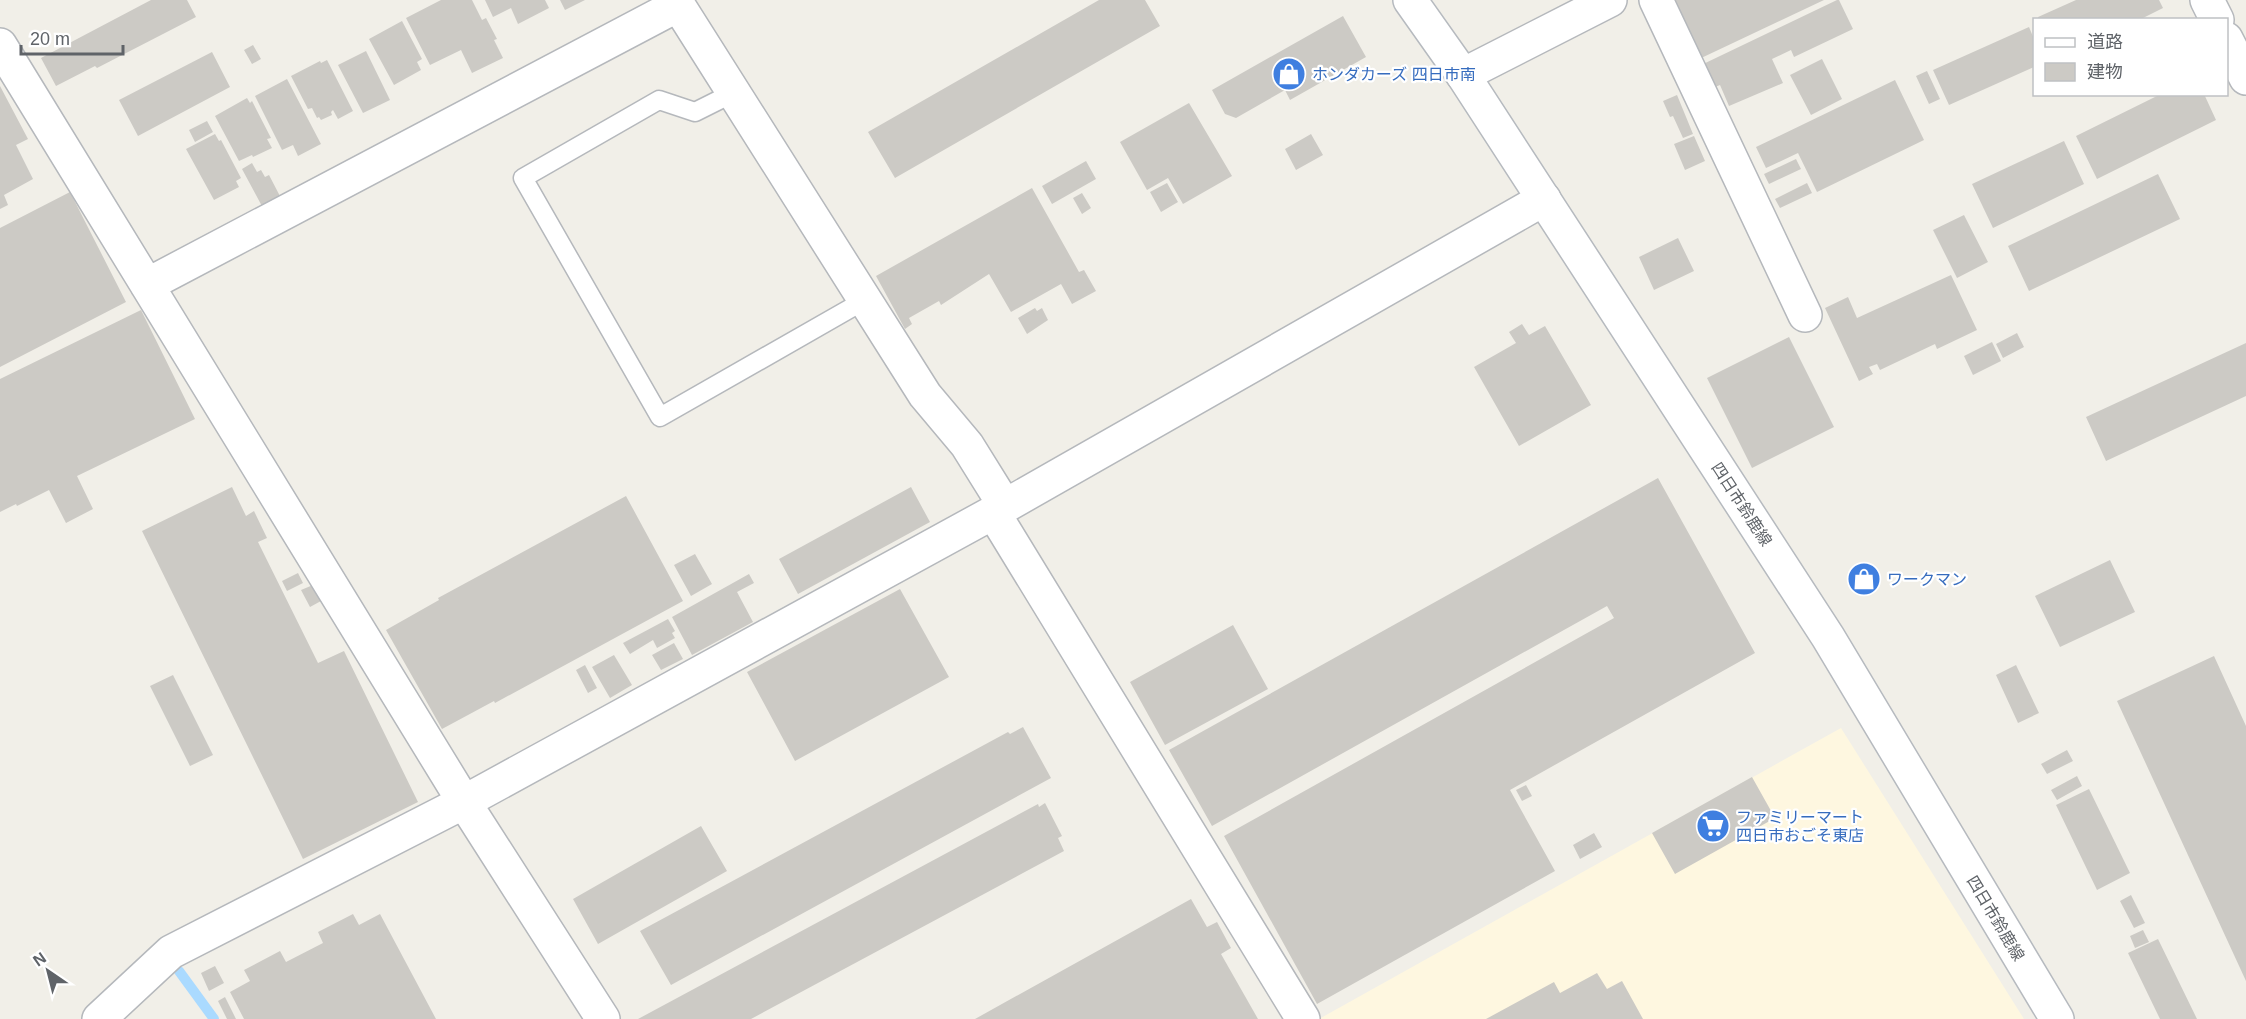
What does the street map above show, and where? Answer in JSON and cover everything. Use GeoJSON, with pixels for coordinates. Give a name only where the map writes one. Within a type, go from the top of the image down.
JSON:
{"type":"FeatureCollection","features":[{"type":"Feature","properties":{"kind":"street","name":"四日市鈴鹿線"},"geometry":{"type":"LineString","coordinates":[[1410,0],[1463,75],[1828,637],[2057,1019]]}},
{"type":"Feature","properties":{"kind":"street"},"geometry":{"type":"LineString","coordinates":[[1463,75],[1610,0]]}},
{"type":"Feature","properties":{"kind":"street"},"geometry":{"type":"LineString","coordinates":[[1656,0],[1805,315]]}},
{"type":"Feature","properties":{"kind":"street"},"geometry":{"type":"LineString","coordinates":[[2207,0],[2216,18]]}},
{"type":"Feature","properties":{"kind":"street"},"geometry":{"type":"LineString","coordinates":[[147,285],[677,2],[925,395],[967,445],[999,509],[1303,1019]]}},
{"type":"Feature","properties":{"kind":"street"},"geometry":{"type":"LineString","coordinates":[[2228,43],[2246,78]]}},
{"type":"Feature","properties":{"kind":"street"},"geometry":{"type":"LineString","coordinates":[[0,45],[464,802],[603,1019]]}},
{"type":"Feature","properties":{"kind":"street"},"geometry":{"type":"LineString","coordinates":[[99,1019],[171,952],[464,802],[999,509],[1544,199]]}},
{"type":"Feature","properties":{"kind":"lane"},"geometry":{"type":"LineString","coordinates":[[733,93],[696,112],[659,100],[523,178],[660,417],[865,300]]}},
{"type":"Feature","properties":{"kind":"shaded area"},"geometry":{"type":"Polygon","coordinates":[[[1841,728],[2024,1019],[1319,1019],[1841,728]]]}},
{"type":"Feature","properties":{"kind":"building"},"geometry":{"type":"Polygon","coordinates":[[[151,0],[187,0],[196,17],[97,68],[95,66],[56,86],[41,58],[151,0]]]}},
{"type":"Feature","properties":{"kind":"building"},"geometry":{"type":"Polygon","coordinates":[[[441,0],[472,0],[482,20],[486,18],[497,39],[494,40],[503,58],[472,73],[461,50],[430,65],[406,18],[441,0]]]}},
{"type":"Feature","properties":{"kind":"building"},"geometry":{"type":"Polygon","coordinates":[[[485,0],[545,0],[549,8],[518,24],[511,8],[493,17],[485,0]]]}},
{"type":"Feature","properties":{"kind":"building"},"geometry":{"type":"Polygon","coordinates":[[[560,0],[585,0],[565,10],[560,0]]]}},
{"type":"Feature","properties":{"kind":"building"},"geometry":{"type":"Polygon","coordinates":[[[1099,0],[1145,0],[1160,26],[895,178],[868,132],[1099,0]]]}},
{"type":"Feature","properties":{"kind":"building"},"geometry":{"type":"Polygon","coordinates":[[[1668,0],[1824,0],[1697,60],[1668,0]]]}},
{"type":"Feature","properties":{"kind":"building"},"geometry":{"type":"Polygon","coordinates":[[[1837,0],[1853,29],[1794,57],[1791,50],[1772,59],[1783,83],[1729,106],[1720,85],[1708,90],[1697,67],[1837,0]]]}},
{"type":"Feature","properties":{"kind":"building"},"geometry":{"type":"Polygon","coordinates":[[[2076,0],[2159,0],[2163,8],[2143,18],[2038,17],[2076,0]]]}},
{"type":"Feature","properties":{"kind":"building","name":"ホンダカーズ 四日市南"},"geometry":{"type":"Polygon","coordinates":[[[1343,16],[1366,57],[1290,100],[1285,90],[1236,118],[1225,114],[1212,90],[1343,16]]]}},
{"type":"Feature","properties":{"kind":"building"},"geometry":{"type":"Polygon","coordinates":[[[402,21],[422,59],[417,62],[421,70],[394,85],[369,39],[402,21]]]}},
{"type":"Feature","properties":{"kind":"building"},"geometry":{"type":"Polygon","coordinates":[[[2029,27],[2033,37],[2033,67],[1949,105],[1933,70],[2029,27]]]}},
{"type":"Feature","properties":{"kind":"building"},"geometry":{"type":"Polygon","coordinates":[[[253,45],[261,59],[252,64],[244,50],[253,45]]]}},
{"type":"Feature","properties":{"kind":"building"},"geometry":{"type":"Polygon","coordinates":[[[366,51],[390,100],[363,113],[338,65],[366,51]]]}},
{"type":"Feature","properties":{"kind":"building"},"geometry":{"type":"Polygon","coordinates":[[[212,52],[230,87],[138,136],[119,100],[212,52]]]}},
{"type":"Feature","properties":{"kind":"building"},"geometry":{"type":"Polygon","coordinates":[[[1822,59],[1842,99],[1811,115],[1790,75],[1822,59]]]}},
{"type":"Feature","properties":{"kind":"building"},"geometry":{"type":"Polygon","coordinates":[[[327,60],[353,111],[338,119],[333,110],[332,115],[321,120],[317,118],[312,108],[308,109],[291,76],[320,61],[321,63],[327,60]]]}},
{"type":"Feature","properties":{"kind":"building"},"geometry":{"type":"Polygon","coordinates":[[[1927,71],[1940,99],[1929,104],[1916,76],[1927,71]]]}},
{"type":"Feature","properties":{"kind":"building"},"geometry":{"type":"Polygon","coordinates":[[[287,79],[321,144],[298,156],[293,145],[282,150],[255,96],[287,79]]]}},
{"type":"Feature","properties":{"kind":"building"},"geometry":{"type":"Polygon","coordinates":[[[1895,80],[1924,140],[1817,192],[1798,153],[1766,168],[1756,147],[1895,80]]]}},
{"type":"Feature","properties":{"kind":"building"},"geometry":{"type":"Polygon","coordinates":[[[0,86],[28,139],[16,145],[33,179],[4,195],[8,205],[0,209],[0,86]]]}},
{"type":"Feature","properties":{"kind":"building"},"geometry":{"type":"Polygon","coordinates":[[[1677,95],[1693,134],[1683,138],[1663,101],[1677,95]]]}},
{"type":"Feature","properties":{"kind":"building"},"geometry":{"type":"Polygon","coordinates":[[[2157,96],[2205,96],[2216,120],[2097,179],[2076,136],[2157,96]]]}},
{"type":"Feature","properties":{"kind":"building"},"geometry":{"type":"Polygon","coordinates":[[[247,98],[250,103],[252,101],[271,138],[267,139],[272,148],[239,161],[215,116],[247,98]]]}},
{"type":"Feature","properties":{"kind":"building"},"geometry":{"type":"Polygon","coordinates":[[[1189,103],[1232,176],[1183,204],[1168,178],[1147,190],[1120,142],[1189,103]]]}},
{"type":"Feature","properties":{"kind":"building"},"geometry":{"type":"Polygon","coordinates":[[[207,121],[213,132],[195,142],[189,130],[207,121]]]}},
{"type":"Feature","properties":{"kind":"building"},"geometry":{"type":"Polygon","coordinates":[[[215,134],[219,141],[221,140],[241,178],[236,181],[239,187],[214,200],[186,149],[215,134]]]}},
{"type":"Feature","properties":{"kind":"building"},"geometry":{"type":"Polygon","coordinates":[[[1311,134],[1323,155],[1296,170],[1285,149],[1311,134]]]}},
{"type":"Feature","properties":{"kind":"building"},"geometry":{"type":"Polygon","coordinates":[[[1694,136],[1705,161],[1685,170],[1674,144],[1694,136]]]}},
{"type":"Feature","properties":{"kind":"building"},"geometry":{"type":"Polygon","coordinates":[[[2064,141],[2084,184],[1993,228],[1972,184],[2064,141]]]}},
{"type":"Feature","properties":{"kind":"building"},"geometry":{"type":"Polygon","coordinates":[[[1796,159],[1801,169],[1769,184],[1764,174],[1796,159]]]}},
{"type":"Feature","properties":{"kind":"building"},"geometry":{"type":"Polygon","coordinates":[[[1086,161],[1096,179],[1052,204],[1042,186],[1086,161]]]}},
{"type":"Feature","properties":{"kind":"building"},"geometry":{"type":"Polygon","coordinates":[[[252,163],[257,172],[261,170],[265,177],[269,175],[282,200],[264,210],[242,169],[252,163]]]}},
{"type":"Feature","properties":{"kind":"building"},"geometry":{"type":"Polygon","coordinates":[[[2158,174],[2180,219],[2029,291],[2008,246],[2158,174]]]}},
{"type":"Feature","properties":{"kind":"building"},"geometry":{"type":"Polygon","coordinates":[[[1167,183],[1178,202],[1161,212],[1150,192],[1167,183]]]}},
{"type":"Feature","properties":{"kind":"building"},"geometry":{"type":"Polygon","coordinates":[[[1807,183],[1812,193],[1780,208],[1775,199],[1807,183]]]}},
{"type":"Feature","properties":{"kind":"building"},"geometry":{"type":"Polygon","coordinates":[[[1032,188],[1079,272],[1084,270],[1096,291],[1072,304],[1061,284],[1011,312],[989,274],[941,305],[939,301],[909,318],[912,324],[905,329],[876,276],[1032,188]]]}},
{"type":"Feature","properties":{"kind":"building"},"geometry":{"type":"Polygon","coordinates":[[[70,192],[126,302],[0,367],[0,228],[70,192]]]}},
{"type":"Feature","properties":{"kind":"building"},"geometry":{"type":"Polygon","coordinates":[[[1082,193],[1091,208],[1082,214],[1073,198],[1082,193]]]}},
{"type":"Feature","properties":{"kind":"building"},"geometry":{"type":"Polygon","coordinates":[[[1964,215],[1988,262],[1957,278],[1933,230],[1964,215]]]}},
{"type":"Feature","properties":{"kind":"building"},"geometry":{"type":"Polygon","coordinates":[[[1678,238],[1694,271],[1654,290],[1639,257],[1678,238]]]}},
{"type":"Feature","properties":{"kind":"building"},"geometry":{"type":"Polygon","coordinates":[[[1951,275],[1977,330],[1937,349],[1935,344],[1880,370],[1877,364],[1869,367],[1873,374],[1859,381],[1825,308],[1848,297],[1857,318],[1951,275]]]}},
{"type":"Feature","properties":{"kind":"building"},"geometry":{"type":"Polygon","coordinates":[[[1035,308],[1037,311],[1042,308],[1048,320],[1027,334],[1018,318],[1035,308]]]}},
{"type":"Feature","properties":{"kind":"building"},"geometry":{"type":"Polygon","coordinates":[[[141,310],[195,419],[77,476],[93,509],[66,523],[49,490],[0,512],[0,379],[141,310]]]}},
{"type":"Feature","properties":{"kind":"building"},"geometry":{"type":"Polygon","coordinates":[[[1522,324],[1529,335],[1545,326],[1591,405],[1519,446],[1474,367],[1516,343],[1509,332],[1522,324]]]}},
{"type":"Feature","properties":{"kind":"building"},"geometry":{"type":"Polygon","coordinates":[[[2017,333],[2024,347],[2003,358],[1996,344],[2017,333]]]}},
{"type":"Feature","properties":{"kind":"building"},"geometry":{"type":"Polygon","coordinates":[[[1789,337],[1834,427],[1752,468],[1707,378],[1789,337]]]}},
{"type":"Feature","properties":{"kind":"building"},"geometry":{"type":"Polygon","coordinates":[[[1992,342],[2001,361],[1973,375],[1964,356],[1992,342]]]}},
{"type":"Feature","properties":{"kind":"building"},"geometry":{"type":"Polygon","coordinates":[[[2246,343],[2246,396],[2106,461],[2086,417],[2246,343]]]}},
{"type":"Feature","properties":{"kind":"building"},"geometry":{"type":"Polygon","coordinates":[[[1658,478],[1755,653],[1510,790],[1555,871],[1317,1004],[1224,836],[1614,618],[1607,606],[1212,826],[1169,750],[1658,478]]]}},
{"type":"Feature","properties":{"kind":"building"},"geometry":{"type":"Polygon","coordinates":[[[232,487],[246,516],[254,511],[267,538],[258,542],[318,663],[344,651],[418,802],[303,859],[142,531],[232,487]]]}},
{"type":"Feature","properties":{"kind":"building"},"geometry":{"type":"Polygon","coordinates":[[[911,487],[930,522],[798,594],[779,559],[911,487]]]}},
{"type":"Feature","properties":{"kind":"building"},"geometry":{"type":"Polygon","coordinates":[[[626,496],[683,601],[495,703],[494,701],[442,729],[386,630],[439,600],[438,598],[626,496]]]}},
{"type":"Feature","properties":{"kind":"building"},"geometry":{"type":"Polygon","coordinates":[[[695,554],[712,584],[691,596],[674,565],[695,554]]]}},
{"type":"Feature","properties":{"kind":"building"},"geometry":{"type":"Polygon","coordinates":[[[2110,560],[2135,612],[2060,647],[2035,596],[2110,560]]]}},
{"type":"Feature","properties":{"kind":"building"},"geometry":{"type":"Polygon","coordinates":[[[298,573],[303,583],[287,591],[282,581],[298,573]]]}},
{"type":"Feature","properties":{"kind":"building"},"geometry":{"type":"Polygon","coordinates":[[[749,574],[754,583],[737,592],[753,622],[692,655],[672,617],[749,574]]]}},
{"type":"Feature","properties":{"kind":"building"},"geometry":{"type":"Polygon","coordinates":[[[313,585],[321,601],[310,607],[301,590],[313,585]]]}},
{"type":"Feature","properties":{"kind":"building"},"geometry":{"type":"Polygon","coordinates":[[[900,589],[949,677],[795,761],[747,672],[900,589]]]}},
{"type":"Feature","properties":{"kind":"building"},"geometry":{"type":"Polygon","coordinates":[[[668,619],[675,631],[672,633],[675,638],[657,648],[653,640],[630,654],[623,643],[668,619]]]}},
{"type":"Feature","properties":{"kind":"building"},"geometry":{"type":"Polygon","coordinates":[[[1233,625],[1268,689],[1165,745],[1130,682],[1233,625]]]}},
{"type":"Feature","properties":{"kind":"building"},"geometry":{"type":"Polygon","coordinates":[[[674,643],[683,659],[661,670],[652,655],[674,643]]]}},
{"type":"Feature","properties":{"kind":"building"},"geometry":{"type":"Polygon","coordinates":[[[614,655],[632,685],[610,698],[592,667],[614,655]]]}},
{"type":"Feature","properties":{"kind":"building"},"geometry":{"type":"Polygon","coordinates":[[[2214,656],[2246,726],[2246,981],[2117,701],[2214,656]]]}},
{"type":"Feature","properties":{"kind":"building"},"geometry":{"type":"Polygon","coordinates":[[[585,665],[597,688],[588,693],[576,670],[585,665]]]}},
{"type":"Feature","properties":{"kind":"building"},"geometry":{"type":"Polygon","coordinates":[[[2016,665],[2039,713],[2018,723],[1996,675],[2016,665]]]}},
{"type":"Feature","properties":{"kind":"building"},"geometry":{"type":"Polygon","coordinates":[[[173,675],[213,755],[190,766],[150,686],[173,675]]]}},
{"type":"Feature","properties":{"kind":"building"},"geometry":{"type":"Polygon","coordinates":[[[1023,727],[1051,778],[671,985],[640,931],[1008,732],[1010,734],[1023,727]]]}},
{"type":"Feature","properties":{"kind":"building"},"geometry":{"type":"Polygon","coordinates":[[[2067,750],[2073,761],[2047,774],[2041,764],[2067,750]]]}},
{"type":"Feature","properties":{"kind":"building"},"geometry":{"type":"Polygon","coordinates":[[[2077,776],[2082,786],[2057,800],[2051,790],[2077,776]]]}},
{"type":"Feature","properties":{"kind":"building","name":"ファミリーマート 四日市おごそ東店"},"geometry":{"type":"Polygon","coordinates":[[[1752,777],[1775,818],[1675,874],[1652,833],[1752,777]]]}},
{"type":"Feature","properties":{"kind":"building"},"geometry":{"type":"Polygon","coordinates":[[[1526,785],[1532,796],[1522,801],[1516,790],[1526,785]]]}},
{"type":"Feature","properties":{"kind":"building"},"geometry":{"type":"Polygon","coordinates":[[[2089,789],[2130,873],[2097,890],[2056,805],[2089,789]]]}},
{"type":"Feature","properties":{"kind":"building"},"geometry":{"type":"Polygon","coordinates":[[[1045,803],[1062,836],[1058,838],[1064,851],[751,1019],[638,1019],[1038,804],[1039,807],[1045,803]]]}},
{"type":"Feature","properties":{"kind":"building"},"geometry":{"type":"Polygon","coordinates":[[[701,826],[727,871],[598,944],[573,899],[701,826]]]}},
{"type":"Feature","properties":{"kind":"building"},"geometry":{"type":"Polygon","coordinates":[[[1594,833],[1602,847],[1580,859],[1573,845],[1594,833]]]}},
{"type":"Feature","properties":{"kind":"building"},"geometry":{"type":"Polygon","coordinates":[[[2131,895],[2145,923],[2134,928],[2120,901],[2131,895]]]}},
{"type":"Feature","properties":{"kind":"building"},"geometry":{"type":"Polygon","coordinates":[[[1191,899],[1207,927],[1217,922],[1231,948],[1221,954],[1258,1019],[975,1019],[1191,899]]]}},
{"type":"Feature","properties":{"kind":"building"},"geometry":{"type":"Polygon","coordinates":[[[353,914],[359,925],[380,914],[436,1019],[244,1019],[230,992],[250,981],[244,970],[280,951],[286,962],[323,943],[318,932],[353,914]]]}},
{"type":"Feature","properties":{"kind":"building"},"geometry":{"type":"Polygon","coordinates":[[[2143,930],[2149,942],[2135,948],[2130,936],[2143,930]]]}},
{"type":"Feature","properties":{"kind":"building"},"geometry":{"type":"Polygon","coordinates":[[[2158,939],[2197,1019],[2160,1019],[2128,953],[2158,939]]]}},
{"type":"Feature","properties":{"kind":"building"},"geometry":{"type":"Polygon","coordinates":[[[215,966],[224,983],[209,991],[201,973],[215,966]]]}},
{"type":"Feature","properties":{"kind":"building"},"geometry":{"type":"Polygon","coordinates":[[[1597,973],[1607,989],[1622,981],[1643,1019],[1486,1019],[1554,982],[1560,993],[1597,973]]]}},
{"type":"Feature","properties":{"kind":"building"},"geometry":{"type":"Polygon","coordinates":[[[225,997],[236,1019],[227,1019],[218,1001],[225,997]]]}},
{"type":"Feature","properties":{"kind":"waterway"},"geometry":{"type":"LineString","coordinates":[[179,971],[214,1019]]}},
{"type":"Feature","properties":{"kind":"place","name":"ホンダカーズ 四日市南"},"geometry":{"type":"Point","coordinates":[1289,74]}},
{"type":"Feature","properties":{"kind":"place","name":"ワークマン"},"geometry":{"type":"Point","coordinates":[1864,579]}},
{"type":"Feature","properties":{"kind":"place","name":"ファミリーマート 四日市おごそ東店"},"geometry":{"type":"Point","coordinates":[1713,826]}}]}
